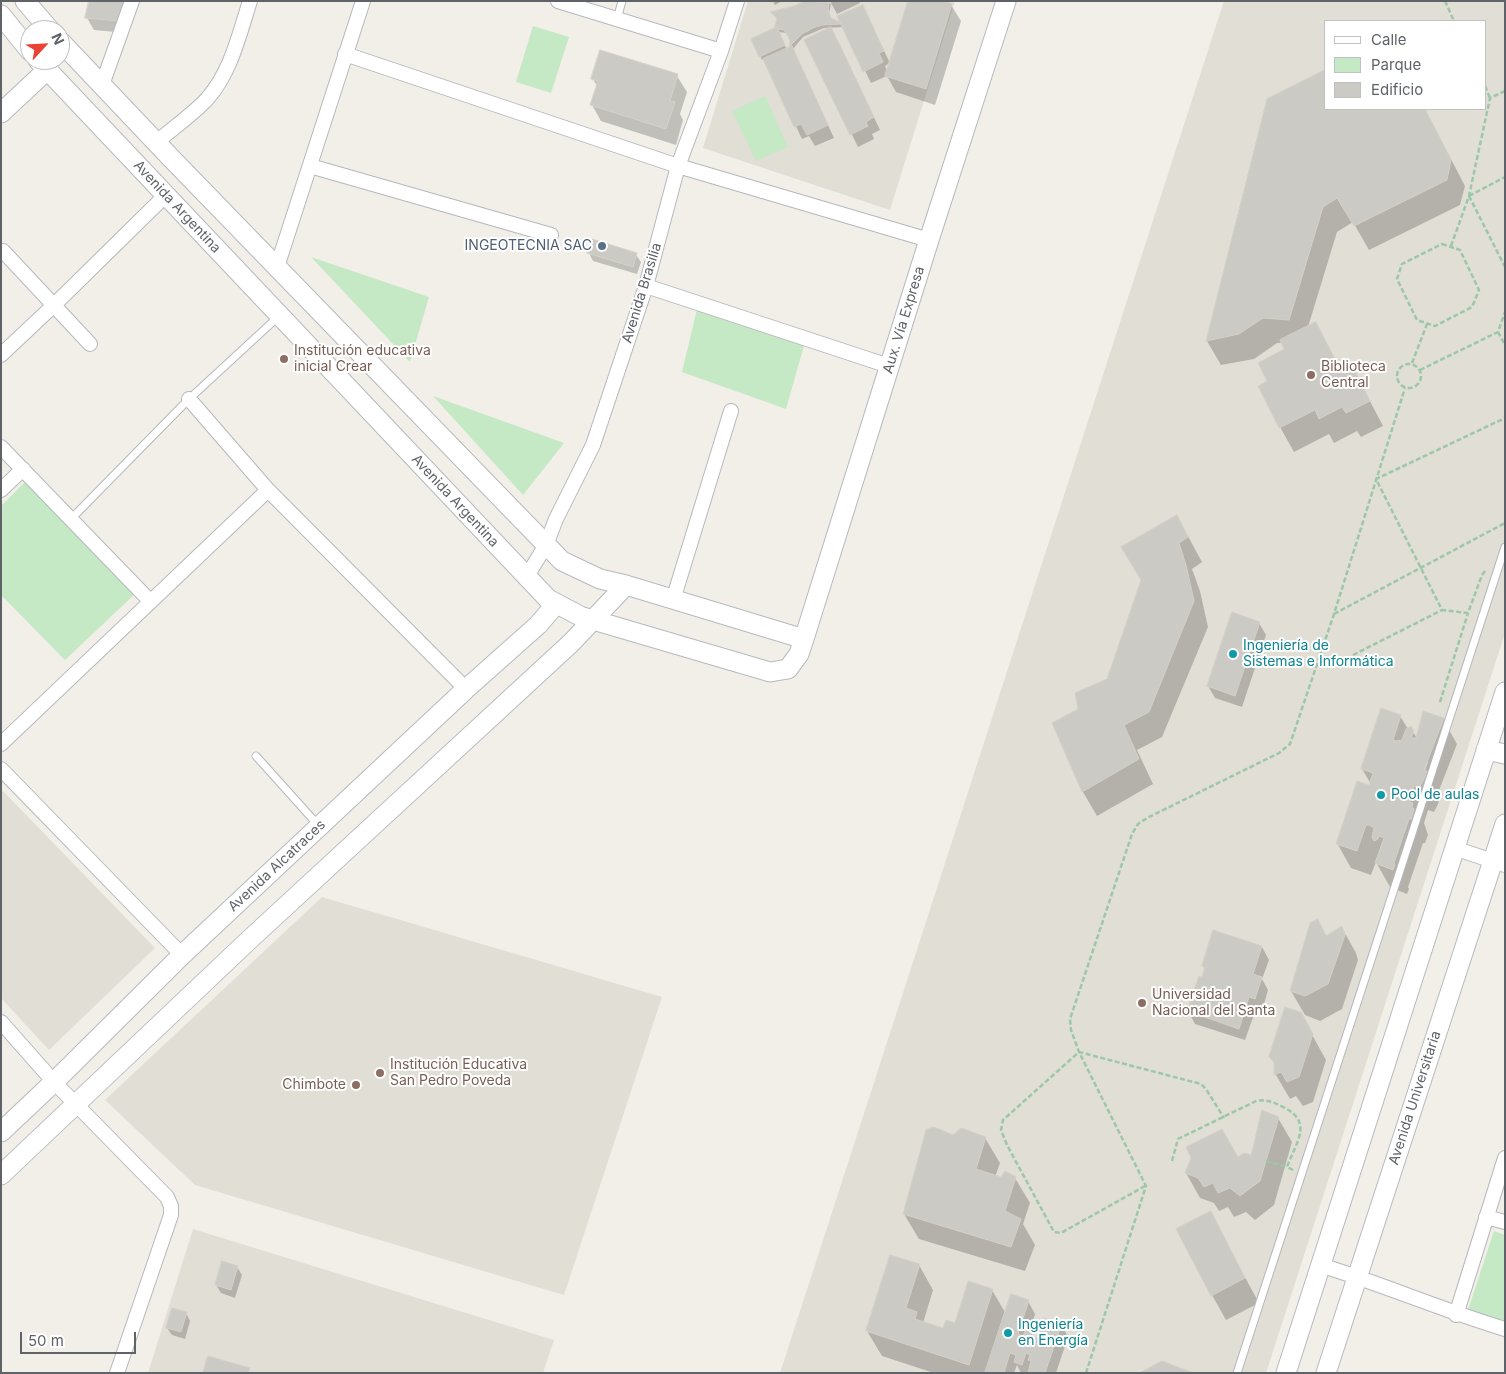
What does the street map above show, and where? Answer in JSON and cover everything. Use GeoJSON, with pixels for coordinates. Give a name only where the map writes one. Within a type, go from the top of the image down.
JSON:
{"type":"FeatureCollection","features":[{"type":"Feature","properties":{"kind":"main road"},"geometry":{"type":"LineString","coordinates":[[25,1],[41,20]]}},
{"type":"Feature","properties":{"kind":"main road","name":"Aux. Vía Expresa"},"geometry":{"type":"LineString","coordinates":[[804,639],[1006,1]]}},
{"type":"Feature","properties":{"kind":"main road","name":"Avenida Argentina"},"geometry":{"type":"LineString","coordinates":[[1,15],[20,38]]}},
{"type":"Feature","properties":{"kind":"main road"},"geometry":{"type":"LineString","coordinates":[[70,52],[562,561],[600,579],[626,585],[804,639]]}},
{"type":"Feature","properties":{"kind":"main road"},"geometry":{"type":"LineString","coordinates":[[70,59],[77,59]]}},
{"type":"Feature","properties":{"kind":"main road"},"geometry":{"type":"LineString","coordinates":[[1,113],[30,70]]}},
{"type":"Feature","properties":{"kind":"main road","name":"Avenida Argentina"},"geometry":{"type":"LineString","coordinates":[[48,70],[548,599],[580,616],[770,672],[788,670],[798,654],[804,639]]}},
{"type":"Feature","properties":{"kind":"main road"},"geometry":{"type":"LineString","coordinates":[[120,146],[139,124]]}},
{"type":"Feature","properties":{"kind":"main road"},"geometry":{"type":"LineString","coordinates":[[1,1175],[249,940],[570,643],[626,585]]}},
{"type":"Feature","properties":{"kind":"main road","name":"Avenida Alcatraces"},"geometry":{"type":"LineString","coordinates":[[1,1132],[182,955],[538,624],[556,604]]}},
{"type":"Feature","properties":{"kind":"main road"},"geometry":{"type":"LineString","coordinates":[[1286,1373],[1486,750],[1502,712],[1505,692]]}},
{"type":"Feature","properties":{"kind":"main road"},"geometry":{"type":"LineString","coordinates":[[1486,750],[1505,754]]}},
{"type":"Feature","properties":{"kind":"main road","name":"Avenida Universitaria"},"geometry":{"type":"LineString","coordinates":[[1326,1373],[1357,1276],[1498,862],[1505,824]]}},
{"type":"Feature","properties":{"kind":"street"},"geometry":{"type":"LineString","coordinates":[[102,85],[132,1]]}},
{"type":"Feature","properties":{"kind":"street"},"geometry":{"type":"LineString","coordinates":[[157,142],[206,99],[220,81],[232,59],[250,1]]}},
{"type":"Feature","properties":{"kind":"street"},"geometry":{"type":"LineString","coordinates":[[277,267],[362,1]]}},
{"type":"Feature","properties":{"kind":"street"},"geometry":{"type":"LineString","coordinates":[[558,1],[721,51]]}},
{"type":"Feature","properties":{"kind":"street","name":"Avenida Brasilia"},"geometry":{"type":"LineString","coordinates":[[527,576],[546,545],[556,519],[594,445],[646,286],[678,166],[721,51],[737,1]]}},
{"type":"Feature","properties":{"kind":"street"},"geometry":{"type":"LineString","coordinates":[[345,54],[678,166],[929,240]]}},
{"type":"Feature","properties":{"kind":"street"},"geometry":{"type":"LineString","coordinates":[[310,166],[551,236]]}},
{"type":"Feature","properties":{"kind":"street"},"geometry":{"type":"LineString","coordinates":[[1,355],[166,194]]}},
{"type":"Feature","properties":{"kind":"street"},"geometry":{"type":"LineString","coordinates":[[2,251],[90,344]]}},
{"type":"Feature","properties":{"kind":"street"},"geometry":{"type":"LineString","coordinates":[[646,286],[889,366]]}},
{"type":"Feature","properties":{"kind":"street"},"geometry":{"type":"LineString","coordinates":[[189,399],[268,490],[466,689]]}},
{"type":"Feature","properties":{"kind":"street"},"geometry":{"type":"LineString","coordinates":[[673,600],[731,411]]}},
{"type":"Feature","properties":{"kind":"street"},"geometry":{"type":"LineString","coordinates":[[1,447],[150,601]]}},
{"type":"Feature","properties":{"kind":"street"},"geometry":{"type":"LineString","coordinates":[[1,490],[23,469]]}},
{"type":"Feature","properties":{"kind":"street"},"geometry":{"type":"LineString","coordinates":[[1,744],[268,490]]}},
{"type":"Feature","properties":{"kind":"street"},"geometry":{"type":"LineString","coordinates":[[1,769],[182,955]]}},
{"type":"Feature","properties":{"kind":"street"},"geometry":{"type":"LineString","coordinates":[[1454,848],[1498,862]]}},
{"type":"Feature","properties":{"kind":"street"},"geometry":{"type":"LineString","coordinates":[[1,1022],[54,1082],[167,1196],[171,1206],[171,1214],[117,1373]]}},
{"type":"Feature","properties":{"kind":"street"},"geometry":{"type":"LineString","coordinates":[[1456,1314],[1505,1158]]}},
{"type":"Feature","properties":{"kind":"street"},"geometry":{"type":"LineString","coordinates":[[1486,1217],[1505,1222]]}},
{"type":"Feature","properties":{"kind":"street"},"geometry":{"type":"LineString","coordinates":[[1320,1265],[1357,1276],[1456,1314],[1505,1329]]}},
{"type":"Feature","properties":{"kind":"lane"},"geometry":{"type":"LineString","coordinates":[[616,19],[622,1]]}},
{"type":"Feature","properties":{"kind":"lane"},"geometry":{"type":"LineString","coordinates":[[71,519],[189,399],[280,316]]}},
{"type":"Feature","properties":{"kind":"lane"},"geometry":{"type":"LineString","coordinates":[[1236,1373],[1505,547]]}},
{"type":"Feature","properties":{"kind":"lane"},"geometry":{"type":"LineString","coordinates":[[256,756],[319,826]]}},
{"type":"Feature","properties":{"kind":"path"},"geometry":{"type":"LineString","coordinates":[[1445,1],[1454,20]]}},
{"type":"Feature","properties":{"kind":"path"},"geometry":{"type":"LineString","coordinates":[[1451,246],[1469,196],[1490,98],[1486,88]]}},
{"type":"Feature","properties":{"kind":"path"},"geometry":{"type":"LineString","coordinates":[[1490,98],[1505,92]]}},
{"type":"Feature","properties":{"kind":"path"},"geometry":{"type":"LineString","coordinates":[[1469,196],[1505,177]]}},
{"type":"Feature","properties":{"kind":"path"},"geometry":{"type":"LineString","coordinates":[[1469,196],[1505,266]]}},
{"type":"Feature","properties":{"kind":"path"},"geometry":{"type":"LineString","coordinates":[[1442,244],[1451,246],[1460,250],[1479,290],[1472,308],[1435,326],[1427,324],[1417,320],[1397,279],[1402,264],[1442,244]]}},
{"type":"Feature","properties":{"kind":"path"},"geometry":{"type":"LineString","coordinates":[[1420,370],[1498,332],[1505,312]]}},
{"type":"Feature","properties":{"kind":"path"},"geometry":{"type":"LineString","coordinates":[[1412,363],[1427,324]]}},
{"type":"Feature","properties":{"kind":"path"},"geometry":{"type":"LineString","coordinates":[[1498,332],[1505,345]]}},
{"type":"Feature","properties":{"kind":"path"},"geometry":{"type":"LineString","coordinates":[[1412,363],[1420,370]]}},
{"type":"Feature","properties":{"kind":"path"},"geometry":{"type":"LineString","coordinates":[[1412,363],[1402,366],[1398,374],[1398,383],[1405,388],[1412,388],[1417,384],[1420,370]]}},
{"type":"Feature","properties":{"kind":"path"},"geometry":{"type":"LineString","coordinates":[[1086,1373],[1146,1186],[1079,1052],[1071,1030],[1070,1019],[1132,834],[1138,824],[1279,753],[1290,744],[1334,614],[1405,388]]}},
{"type":"Feature","properties":{"kind":"path"},"geometry":{"type":"LineString","coordinates":[[1376,479],[1505,418]]}},
{"type":"Feature","properties":{"kind":"path"},"geometry":{"type":"LineString","coordinates":[[1376,479],[1442,610]]}},
{"type":"Feature","properties":{"kind":"path"},"geometry":{"type":"LineString","coordinates":[[1334,614],[1505,523]]}},
{"type":"Feature","properties":{"kind":"path"},"geometry":{"type":"LineString","coordinates":[[1440,702],[1482,575],[1493,564],[1499,563]]}},
{"type":"Feature","properties":{"kind":"path"},"geometry":{"type":"LineString","coordinates":[[1353,654],[1442,610],[1468,613]]}},
{"type":"Feature","properties":{"kind":"path"},"geometry":{"type":"LineString","coordinates":[[1079,1052],[1194,1082],[1206,1089],[1224,1118]]}},
{"type":"Feature","properties":{"kind":"path"},"geometry":{"type":"LineString","coordinates":[[1079,1052],[1003,1120],[1001,1130],[1007,1145],[1052,1231],[1056,1233],[1061,1233],[1146,1186]]}},
{"type":"Feature","properties":{"kind":"path"},"geometry":{"type":"LineString","coordinates":[[1172,1161],[1178,1139],[1256,1101],[1266,1099],[1293,1112],[1300,1120],[1301,1129],[1287,1167]]}},
{"type":"Feature","properties":{"kind":"path"},"geometry":{"type":"LineString","coordinates":[[1266,1161],[1301,1173]]}},
{"type":"Feature","properties":{"kind":"shaded area"},"geometry":{"type":"Polygon","coordinates":[[[748,1],[955,1],[890,210],[703,148],[748,1]]]}},
{"type":"Feature","properties":{"kind":"shaded area","name":"Universidad Nacional del Santa"},"geometry":{"type":"Polygon","coordinates":[[[1224,1],[1505,1],[1505,633],[1266,1373],[780,1373],[1224,1]]]}},
{"type":"Feature","properties":{"kind":"shaded area"},"geometry":{"type":"Polygon","coordinates":[[[1,789],[155,948],[49,1050],[1,998],[1,789]]]}},
{"type":"Feature","properties":{"kind":"shaded area"},"geometry":{"type":"Polygon","coordinates":[[[322,897],[662,997],[564,1295],[195,1185],[105,1100],[322,897]]]}},
{"type":"Feature","properties":{"kind":"shaded area"},"geometry":{"type":"Polygon","coordinates":[[[193,1229],[554,1340],[543,1373],[148,1373],[193,1229]]]}},
{"type":"Feature","properties":{"kind":"green space"},"geometry":{"type":"Polygon","coordinates":[[[533,26],[569,37],[551,93],[516,82],[533,26]]]}},
{"type":"Feature","properties":{"kind":"green space"},"geometry":{"type":"Polygon","coordinates":[[[765,96],[788,147],[756,161],[732,111],[765,96]]]}},
{"type":"Feature","properties":{"kind":"green space"},"geometry":{"type":"Polygon","coordinates":[[[311,257],[429,297],[410,362],[311,257]]]}},
{"type":"Feature","properties":{"kind":"green space"},"geometry":{"type":"Polygon","coordinates":[[[698,305],[805,342],[786,409],[682,372],[698,305]]]}},
{"type":"Feature","properties":{"kind":"green space"},"geometry":{"type":"Polygon","coordinates":[[[433,396],[564,443],[523,495],[433,396]]]}},
{"type":"Feature","properties":{"kind":"green space"},"geometry":{"type":"Polygon","coordinates":[[[26,481],[137,592],[65,660],[1,595],[1,506],[26,481]]]}},
{"type":"Feature","properties":{"kind":"green space"},"geometry":{"type":"Polygon","coordinates":[[[1494,1231],[1505,1235],[1505,1321],[1468,1310],[1494,1231]]]}},
{"type":"Feature","properties":{"kind":"building"},"geometry":{"type":"Polygon","coordinates":[[[89,1],[127,1],[120,21],[85,18],[89,1]]]}},
{"type":"Feature","properties":{"kind":"building"},"geometry":{"type":"Polygon","coordinates":[[[805,1],[829,3],[828,9],[831,18],[841,24],[822,25],[813,28],[802,34],[789,47],[790,42],[784,30],[777,27],[774,29],[777,18],[770,12],[805,1]]]}},
{"type":"Feature","properties":{"kind":"building"},"geometry":{"type":"Polygon","coordinates":[[[908,1],[944,1],[952,4],[926,89],[885,76],[908,1]]]}},
{"type":"Feature","properties":{"kind":"building"},"geometry":{"type":"Polygon","coordinates":[[[863,5],[884,51],[879,53],[883,62],[863,72],[837,16],[863,5]]]}},
{"type":"Feature","properties":{"kind":"building"},"geometry":{"type":"Polygon","coordinates":[[[777,27],[785,45],[759,57],[751,39],[777,27]]]}},
{"type":"Feature","properties":{"kind":"building"},"geometry":{"type":"Polygon","coordinates":[[[831,27],[874,117],[866,122],[868,126],[850,135],[804,40],[831,27]]]}},
{"type":"Feature","properties":{"kind":"building"},"geometry":{"type":"Polygon","coordinates":[[[792,46],[828,125],[807,135],[801,124],[794,127],[763,59],[792,46]]]}},
{"type":"Feature","properties":{"kind":"building"},"geometry":{"type":"Polygon","coordinates":[[[600,50],[678,74],[670,101],[675,102],[666,129],[590,105],[598,81],[591,79],[600,50]]]}},
{"type":"Feature","properties":{"kind":"building"},"geometry":{"type":"Polygon","coordinates":[[[1324,70],[1324,110],[1426,110],[1451,160],[1447,180],[1354,226],[1337,198],[1323,207],[1289,320],[1263,318],[1239,334],[1206,341],[1267,99],[1324,70]]]}},
{"type":"Feature","properties":{"kind":"building","name":"INGEOTECNIA SAC"},"geometry":{"type":"Polygon","coordinates":[[[592,239],[637,253],[633,267],[587,253],[592,239]]]}},
{"type":"Feature","properties":{"kind":"building","name":"Biblioteca Central"},"geometry":{"type":"Polygon","coordinates":[[[1316,322],[1340,369],[1351,363],[1370,401],[1346,413],[1342,407],[1319,419],[1315,410],[1279,428],[1258,386],[1267,381],[1258,363],[1284,349],[1280,340],[1316,322]]]}},
{"type":"Feature","properties":{"kind":"building"},"geometry":{"type":"Polygon","coordinates":[[[1177,515],[1188,537],[1179,543],[1194,601],[1149,712],[1124,725],[1139,759],[1082,792],[1052,723],[1078,709],[1075,693],[1107,679],[1141,580],[1121,547],[1177,515]]]}},
{"type":"Feature","properties":{"kind":"building","name":"Ingeniería de Sistemas e Informática"},"geometry":{"type":"Polygon","coordinates":[[[1232,612],[1260,622],[1235,696],[1207,686],[1232,612]]]}},
{"type":"Feature","properties":{"kind":"building","name":"Pool de aulas"},"geometry":{"type":"Polygon","coordinates":[[[1381,708],[1401,715],[1393,740],[1397,741],[1402,740],[1406,729],[1411,726],[1414,731],[1411,738],[1416,738],[1423,711],[1444,718],[1424,770],[1427,771],[1424,779],[1419,788],[1414,786],[1409,802],[1413,803],[1412,807],[1414,809],[1393,870],[1375,863],[1384,838],[1379,836],[1374,841],[1372,837],[1374,828],[1369,825],[1366,825],[1357,851],[1336,844],[1357,781],[1369,785],[1373,773],[1361,769],[1381,708]]]}},
{"type":"Feature","properties":{"kind":"building"},"geometry":{"type":"Polygon","coordinates":[[[1318,919],[1326,936],[1342,926],[1345,935],[1328,984],[1305,996],[1290,991],[1310,923],[1318,919]]]}},
{"type":"Feature","properties":{"kind":"building"},"geometry":{"type":"Polygon","coordinates":[[[1213,930],[1262,946],[1253,974],[1262,977],[1255,999],[1249,997],[1239,1029],[1187,1011],[1199,976],[1202,977],[1205,967],[1202,966],[1213,930]]]}},
{"type":"Feature","properties":{"kind":"building"},"geometry":{"type":"Polygon","coordinates":[[[1285,1007],[1301,1012],[1313,1034],[1299,1077],[1287,1082],[1281,1072],[1274,1075],[1274,1062],[1269,1057],[1285,1007]]]}},
{"type":"Feature","properties":{"kind":"building"},"geometry":{"type":"Polygon","coordinates":[[[1262,1110],[1279,1117],[1260,1181],[1240,1196],[1230,1188],[1218,1193],[1213,1183],[1204,1187],[1198,1178],[1185,1173],[1191,1158],[1186,1147],[1222,1129],[1238,1157],[1244,1153],[1251,1155],[1262,1110]]]}},
{"type":"Feature","properties":{"kind":"building"},"geometry":{"type":"Polygon","coordinates":[[[934,1127],[953,1135],[961,1128],[986,1137],[976,1169],[1001,1177],[1005,1171],[1016,1177],[1005,1211],[1021,1219],[1011,1247],[903,1214],[926,1130],[934,1127]]]}},
{"type":"Feature","properties":{"kind":"building"},"geometry":{"type":"Polygon","coordinates":[[[1211,1211],[1245,1278],[1211,1296],[1176,1229],[1211,1211]]]}},
{"type":"Feature","properties":{"kind":"building"},"geometry":{"type":"Polygon","coordinates":[[[890,1255],[920,1264],[906,1308],[917,1312],[915,1319],[943,1328],[946,1320],[955,1323],[968,1281],[993,1289],[969,1365],[866,1331],[890,1255]]]}},
{"type":"Feature","properties":{"kind":"building"},"geometry":{"type":"Polygon","coordinates":[[[222,1261],[238,1266],[231,1290],[215,1285],[222,1261]]]}},
{"type":"Feature","properties":{"kind":"building","name":"Ingeniería en Energía"},"geometry":{"type":"Polygon","coordinates":[[[1011,1294],[1029,1300],[1018,1334],[1023,1336],[1026,1329],[1032,1331],[1029,1340],[1032,1341],[1033,1337],[1038,1338],[1044,1318],[1062,1323],[1045,1373],[1028,1373],[1031,1361],[1028,1360],[1030,1355],[1026,1353],[1022,1365],[1014,1362],[1016,1355],[1010,1353],[1004,1373],[985,1373],[1011,1294]]]}},
{"type":"Feature","properties":{"kind":"building"},"geometry":{"type":"Polygon","coordinates":[[[172,1308],[187,1312],[181,1332],[166,1328],[172,1308]]]}},
{"type":"Feature","properties":{"kind":"building"},"geometry":{"type":"Polygon","coordinates":[[[208,1356],[250,1368],[248,1373],[203,1373],[208,1356]]]}},
{"type":"Feature","properties":{"kind":"building"},"geometry":{"type":"Polygon","coordinates":[[[1162,1361],[1193,1373],[1140,1373],[1162,1361]]]}},
{"type":"Feature","properties":{"kind":"place","name":"INGEOTECNIA SAC"},"geometry":{"type":"Point","coordinates":[602,246]}},
{"type":"Feature","properties":{"kind":"place","name":"Institución educativa inicial Crear"},"geometry":{"type":"Point","coordinates":[284,359]}},
{"type":"Feature","properties":{"kind":"place","name":"Biblioteca Central"},"geometry":{"type":"Point","coordinates":[1311,375]}},
{"type":"Feature","properties":{"kind":"place","name":"Ingeniería de Sistemas e Informática"},"geometry":{"type":"Point","coordinates":[1233,654]}},
{"type":"Feature","properties":{"kind":"place","name":"Pool de aulas"},"geometry":{"type":"Point","coordinates":[1381,795]}},
{"type":"Feature","properties":{"kind":"place","name":"Universidad Nacional del Santa"},"geometry":{"type":"Point","coordinates":[1142,1003]}},
{"type":"Feature","properties":{"kind":"place","name":"Institución Educativa San Pedro Poveda"},"geometry":{"type":"Point","coordinates":[380,1073]}},
{"type":"Feature","properties":{"kind":"place","name":"Chimbote"},"geometry":{"type":"Point","coordinates":[356,1085]}},
{"type":"Feature","properties":{"kind":"place","name":"Ingeniería en Energía"},"geometry":{"type":"Point","coordinates":[1008,1333]}}]}
